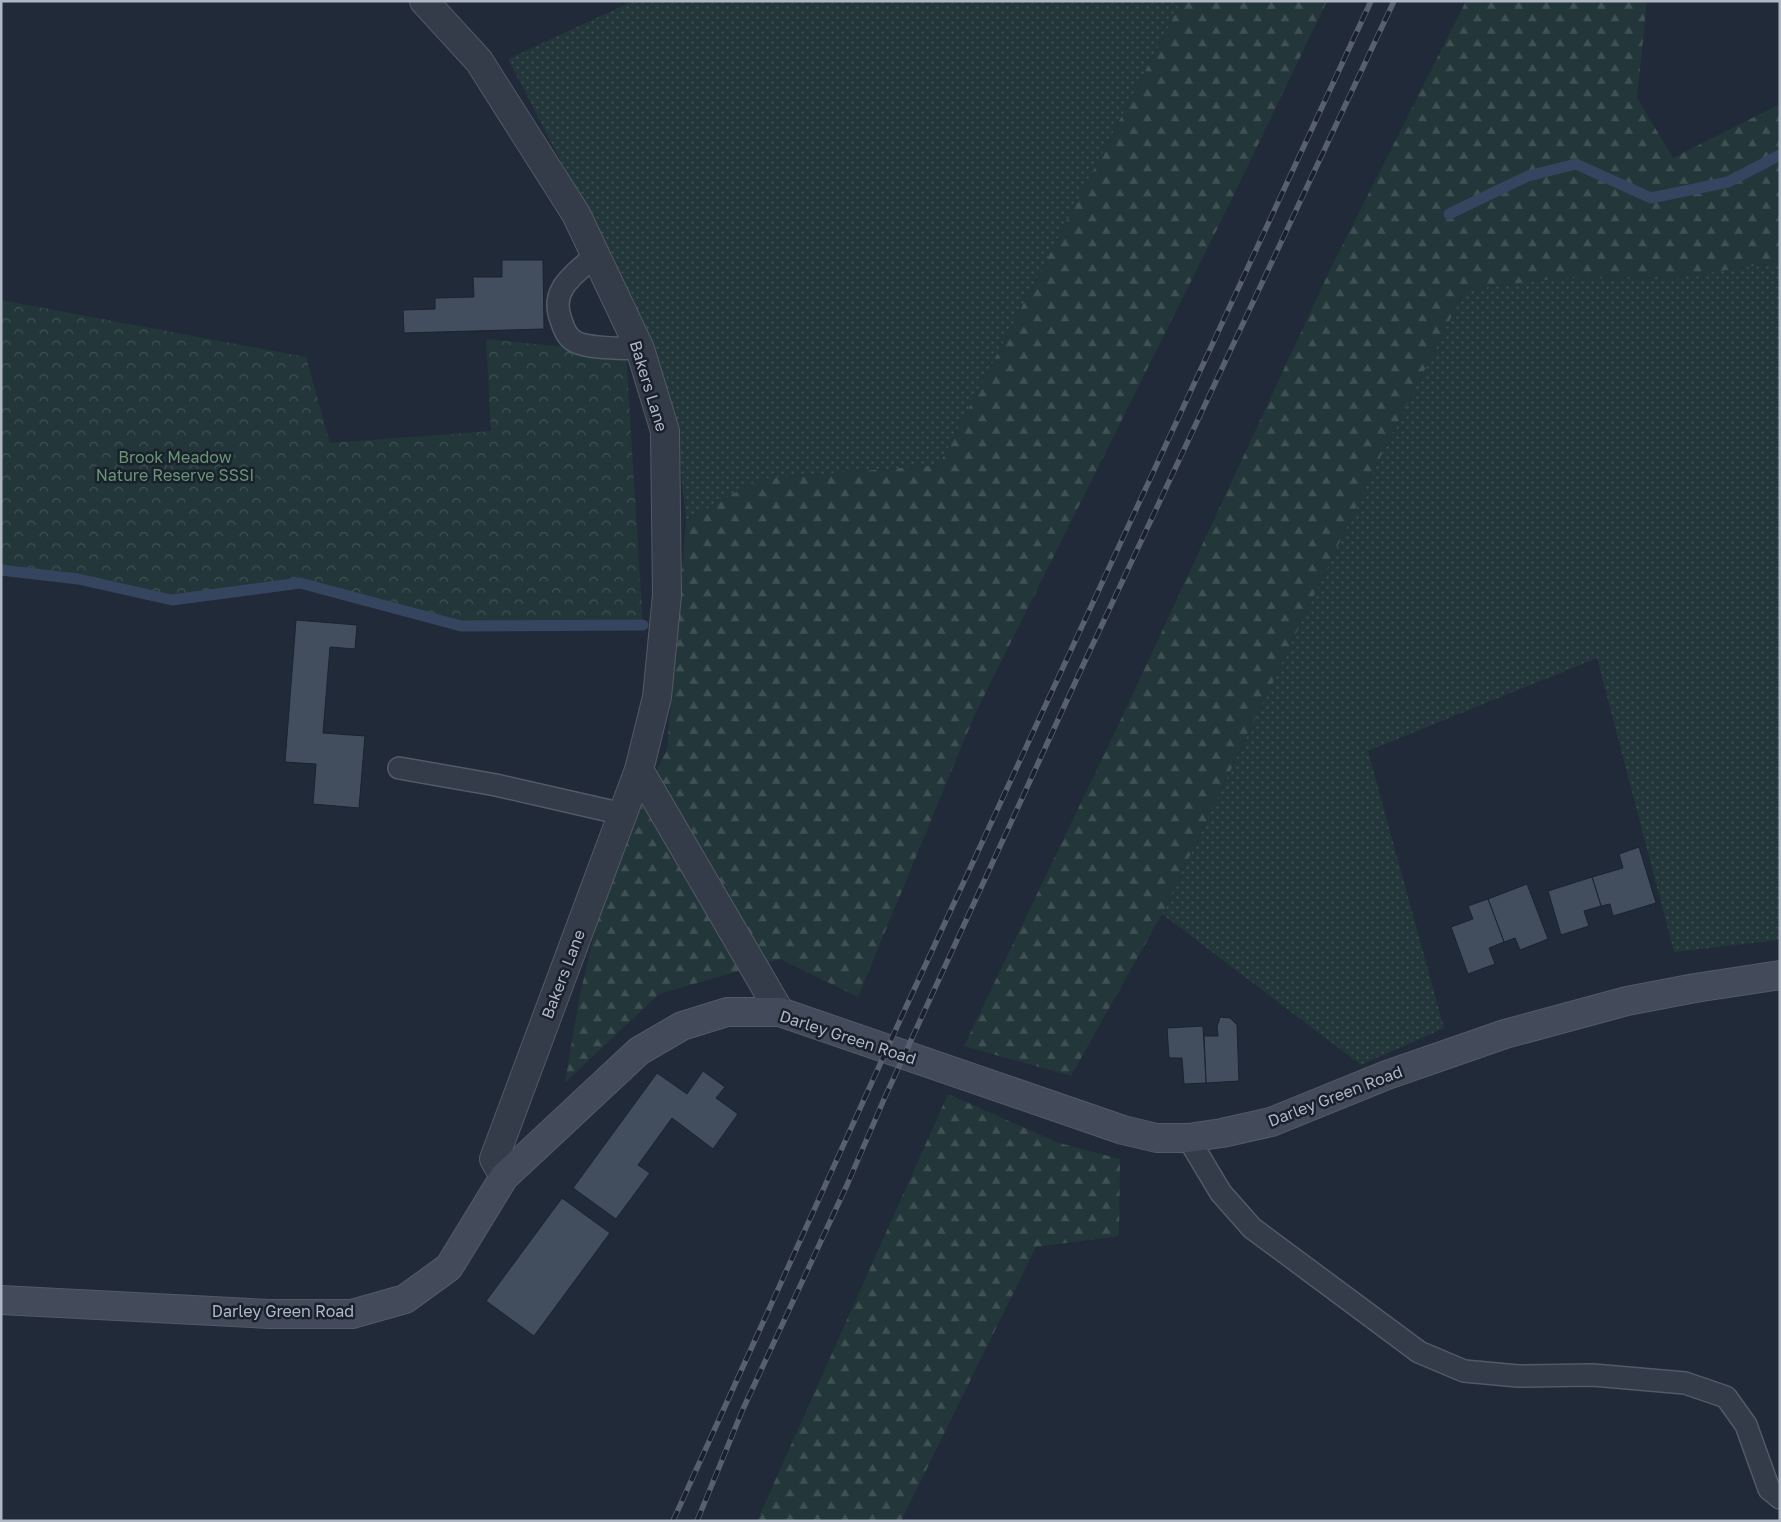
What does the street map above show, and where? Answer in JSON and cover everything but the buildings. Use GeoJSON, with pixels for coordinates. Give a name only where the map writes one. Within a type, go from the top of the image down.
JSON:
{"type":"FeatureCollection","features":[{"type":"Feature","properties":{"kind":"street","name":"Bakers Lane"},"geometry":{"type":"LineString","coordinates":[[424,1],[479,62],[576,214],[640,349],[665,431],[667,595],[657,697],[639,770],[494,1159],[504,1177]]}},
{"type":"Feature","properties":{"kind":"street"},"geometry":{"type":"LineString","coordinates":[[639,770],[780,1012]]}},
{"type":"Feature","properties":{"kind":"street","name":"Darley Green Road"},"geometry":{"type":"LineString","coordinates":[[1,1300],[270,1314],[352,1314],[405,1299],[450,1268],[504,1177],[639,1051],[682,1026],[727,1012],[780,1012],[1123,1130],[1157,1138],[1188,1138],[1222,1133],[1271,1122],[1388,1075],[1505,1034],[1627,1001],[1780,975]]}},
{"type":"Feature","properties":{"kind":"lane"},"geometry":{"type":"LineString","coordinates":[[596,256],[572,276],[558,295],[558,312],[566,333],[574,342],[585,345],[640,349]]}},
{"type":"Feature","properties":{"kind":"lane"},"geometry":{"type":"LineString","coordinates":[[399,768],[496,786],[623,814]]}},
{"type":"Feature","properties":{"kind":"lane"},"geometry":{"type":"LineString","coordinates":[[1188,1138],[1221,1193],[1252,1228],[1419,1352],[1464,1372],[1518,1376],[1593,1376],[1685,1383],[1726,1397],[1746,1425],[1770,1489],[1780,1498]]}},
{"type":"Feature","properties":{"kind":"green space"},"geometry":{"type":"Polygon","coordinates":[[[633,1],[1182,1],[939,465],[759,479],[686,521],[678,439],[641,316],[508,59],[633,1]]]}},
{"type":"Feature","properties":{"kind":"green space"},"geometry":{"type":"Polygon","coordinates":[[[1182,1],[1327,1],[1228,207],[975,714],[858,997],[780,959],[659,994],[565,1083],[579,999],[612,859],[667,750],[686,521],[759,479],[939,465],[1182,1]]]}},
{"type":"Feature","properties":{"kind":"green space"},"geometry":{"type":"Polygon","coordinates":[[[1466,1],[1647,1],[1637,98],[1673,158],[1780,104],[1780,262],[1668,279],[1560,278],[1465,290],[1373,472],[1162,914],[1071,1076],[964,1046],[1123,715],[1330,270],[1466,1]]]}},
{"type":"Feature","properties":{"kind":"green space"},"geometry":{"type":"Polygon","coordinates":[[[1780,262],[1780,940],[1674,952],[1597,658],[1368,751],[1444,1028],[1361,1065],[1162,914],[1373,472],[1465,290],[1560,278],[1668,279],[1780,262]]]}},
{"type":"Feature","properties":{"kind":"green space","name":"Brook Meadow Nature Reserve SSSI"},"geometry":{"type":"Polygon","coordinates":[[[1,300],[306,357],[330,443],[491,431],[486,339],[626,353],[643,625],[461,626],[300,583],[172,600],[78,579],[1,570],[1,300]]]}},
{"type":"Feature","properties":{"kind":"green space"},"geometry":{"type":"Polygon","coordinates":[[[948,1094],[1059,1143],[1120,1159],[1119,1236],[1036,1247],[901,1521],[757,1521],[948,1094]]]}},
{"type":"Feature","properties":{"kind":"waterway"},"geometry":{"type":"LineString","coordinates":[[1449,214],[1528,176],[1576,164],[1651,198],[1728,182],[1780,155]]}},
{"type":"Feature","properties":{"kind":"waterway"},"geometry":{"type":"LineString","coordinates":[[1,570],[78,579],[172,600],[300,583],[461,626],[643,625]]}},
{"type":"Feature","properties":{"kind":"railway"},"geometry":{"type":"LineString","coordinates":[[673,1521],[906,1007],[1371,1]]}},
{"type":"Feature","properties":{"kind":"railway"},"geometry":{"type":"LineString","coordinates":[[697,1521],[743,1409],[847,1185],[885,1097],[1085,661],[1394,1]]}}]}
